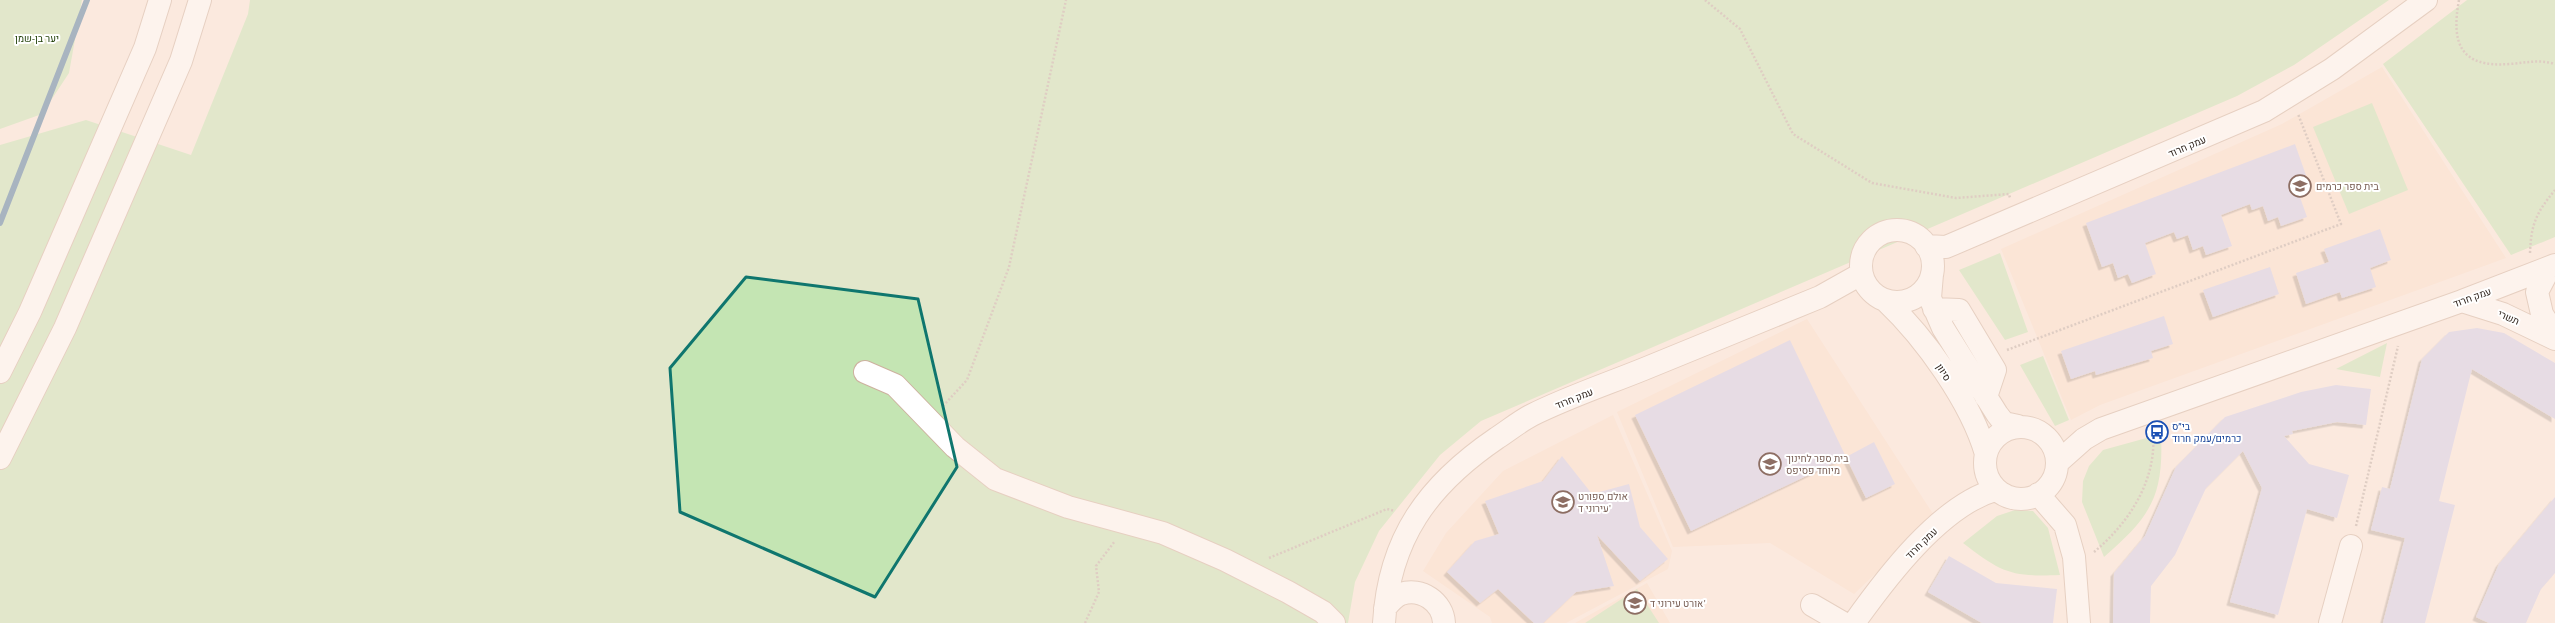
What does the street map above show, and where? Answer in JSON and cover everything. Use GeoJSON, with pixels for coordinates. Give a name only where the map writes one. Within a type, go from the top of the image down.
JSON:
{"type":"FeatureCollection","features":[{"type":"Feature","properties":{"kind":"street"},"geometry":{"type":"LineString","coordinates":[[0,372],[30,312],[145,48],[160,0]]}},
{"type":"Feature","properties":{"kind":"street"},"geometry":{"type":"LineString","coordinates":[[0,458],[65,328],[181,62],[200,0]]}},
{"type":"Feature","properties":{"kind":"street","name":"עמק חרוד"},"geometry":{"type":"LineString","coordinates":[[1926,246],[1946,247],[2235,126],[2291,96],[2368,44],[2426,0]]}},
{"type":"Feature","properties":{"kind":"street"},"geometry":{"type":"LineString","coordinates":[[1932,274],[1927,286],[1910,300],[1898,302],[1886,301],[1870,290],[1861,274],[1861,259],[1866,248],[1882,233],[1894,230],[1906,232],[1918,237],[1926,246],[1932,262],[1932,274],[1930,298],[1934,309],[1943,328],[1986,397],[2004,423],[2031,428],[2042,433],[2055,450],[2057,463],[2054,475],[2048,486],[2038,494],[2017,498],[2005,495],[1995,488],[1985,471],[1988,446],[1996,436],[2006,429],[2018,426]]}},
{"type":"Feature","properties":{"kind":"street"},"geometry":{"type":"LineString","coordinates":[[2553,266],[2536,292],[2542,314],[2555,337]]}},
{"type":"Feature","properties":{"kind":"street","name":"עמק חרוד"},"geometry":{"type":"LineString","coordinates":[[2057,463],[2084,439],[2101,429],[2462,301],[2553,266]]}},
{"type":"Feature","properties":{"kind":"street","name":"עמק חרוד"},"geometry":{"type":"LineString","coordinates":[[1384,616],[1393,564],[1415,516],[1438,488],[1476,452],[1531,415],[1820,297],[1861,274]]}},
{"type":"Feature","properties":{"kind":"street","name":"סיוון"},"geometry":{"type":"LineString","coordinates":[[1886,301],[1924,341],[1977,426],[1986,454]]}},
{"type":"Feature","properties":{"kind":"street","name":"תשרי"},"geometry":{"type":"LineString","coordinates":[[2462,301],[2503,314],[2555,337]]}},
{"type":"Feature","properties":{"kind":"street"},"geometry":{"type":"LineString","coordinates":[[1934,309],[1959,310],[1996,370],[1986,397]]}},
{"type":"Feature","properties":{"kind":"street"},"geometry":{"type":"LineString","coordinates":[[865,372],[895,385],[931,420],[955,447],[995,479],[1068,507],[1163,533],[1242,568],[1323,612],[1334,623]]}},
{"type":"Feature","properties":{"kind":"street","name":"עמק חרוד"},"geometry":{"type":"LineString","coordinates":[[1854,623],[1875,592],[1909,552],[1956,510],[1980,494],[1995,490],[2005,495]]}},
{"type":"Feature","properties":{"kind":"street"},"geometry":{"type":"LineString","coordinates":[[2038,494],[2065,525],[2076,568],[2079,623]]}},
{"type":"Feature","properties":{"kind":"street"},"geometry":{"type":"LineString","coordinates":[[2330,623],[2351,546]]}},
{"type":"Feature","properties":{"kind":"street"},"geometry":{"type":"LineString","coordinates":[[1384,616],[1393,598],[1401,594],[1418,593],[1426,595],[1438,605],[1444,623]]}},
{"type":"Feature","properties":{"kind":"street"},"geometry":{"type":"LineString","coordinates":[[1812,605],[1843,623]]}},
{"type":"Feature","properties":{"kind":"path"},"geometry":{"type":"LineString","coordinates":[[931,420],[967,380],[1009,267],[1066,0]]}},
{"type":"Feature","properties":{"kind":"path"},"geometry":{"type":"LineString","coordinates":[[1705,0],[1740,29],[1793,134],[1872,183],[1956,198],[2009,194],[2018,216]]}},
{"type":"Feature","properties":{"kind":"path"},"geometry":{"type":"LineString","coordinates":[[2459,0],[2456,16],[2456,37],[2464,54],[2484,64],[2530,61],[2555,64]]}},
{"type":"Feature","properties":{"kind":"path"},"geometry":{"type":"LineString","coordinates":[[1988,357],[2341,224],[2291,96]]}},
{"type":"Feature","properties":{"kind":"path"},"geometry":{"type":"LineString","coordinates":[[2530,275],[2531,232],[2537,212],[2555,190]]}},
{"type":"Feature","properties":{"kind":"path"},"geometry":{"type":"LineString","coordinates":[[2351,546],[2404,321]]}},
{"type":"Feature","properties":{"kind":"path"},"geometry":{"type":"LineString","coordinates":[[2076,568],[2112,537],[2136,504],[2150,475],[2154,447],[2151,411]]}},
{"type":"Feature","properties":{"kind":"path"},"geometry":{"type":"LineString","coordinates":[[1242,568],[1310,543],[1345,524],[1387,509],[1415,516]]}},
{"type":"Feature","properties":{"kind":"path"},"geometry":{"type":"LineString","coordinates":[[1085,623],[1099,592],[1096,566],[1128,523]]}},
{"type":"Feature","properties":{"kind":"highlighted area"},"geometry":{"type":"Polygon","coordinates":[[[746,277],[918,299],[957,467],[875,597],[680,512],[670,368],[746,277]]]}},
{"type":"Feature","properties":{"kind":"shaded area","name":"בית ספר כרמים"},"geometry":{"type":"Polygon","coordinates":[[[2382,67],[2506,258],[2100,405],[2071,420],[2001,249],[2282,124],[2382,67]]]}},
{"type":"Feature","properties":{"kind":"shaded area","name":"בית ספר לחינוך מיוחד פסיפס"},"geometry":{"type":"Polygon","coordinates":[[[1807,319],[1935,517],[1854,594],[1770,543],[1673,547],[1617,412],[1807,319]]]}},
{"type":"Feature","properties":{"kind":"shaded area","name":"אולם ספורט עירוני ד'"},"geometry":{"type":"Polygon","coordinates":[[[1613,415],[1672,551],[1668,569],[1566,623],[1492,623],[1490,617],[1423,571],[1446,533],[1503,471],[1613,415]]]}},
{"type":"Feature","properties":{"kind":"shaded area","name":"אורט עירוני ד'"},"geometry":{"type":"Polygon","coordinates":[[[1647,583],[1670,623],[1575,623],[1647,583]]]}},
{"type":"Feature","properties":{"kind":"green space","name":"יער בן-שמן"},"geometry":{"type":"Polygon","coordinates":[[[0,0],[82,0],[69,73],[42,114],[0,129],[0,0]]]}},
{"type":"Feature","properties":{"kind":"green space"},"geometry":{"type":"Polygon","coordinates":[[[250,0],[2389,0],[2294,65],[2237,96],[1481,421],[1440,455],[1379,531],[1355,582],[1348,623],[0,623],[0,145],[86,120],[191,155],[248,14],[250,0]]]}},
{"type":"Feature","properties":{"kind":"green space"},"geometry":{"type":"Polygon","coordinates":[[[2467,0],[2555,0],[2555,237],[2511,255],[2383,64],[2467,0]]]}},
{"type":"Feature","properties":{"kind":"green space"},"geometry":{"type":"Polygon","coordinates":[[[2372,103],[2408,190],[2349,214],[2313,127],[2372,103]]]}},
{"type":"Feature","properties":{"kind":"green space"},"geometry":{"type":"Polygon","coordinates":[[[2000,253],[2028,332],[2005,340],[1959,270],[2000,253]]]}},
{"type":"Feature","properties":{"kind":"green space"},"geometry":{"type":"Polygon","coordinates":[[[2387,343],[2380,377],[2336,369],[2387,343]]]}},
{"type":"Feature","properties":{"kind":"green space"},"geometry":{"type":"Polygon","coordinates":[[[2043,356],[2069,420],[2055,426],[2020,365],[2043,356]]]}},
{"type":"Feature","properties":{"kind":"green space"},"geometry":{"type":"Polygon","coordinates":[[[2161,434],[2160,474],[2151,504],[2133,530],[2104,557],[2082,502],[2083,481],[2089,466],[2103,450],[2161,434]]]}},
{"type":"Feature","properties":{"kind":"green space"},"geometry":{"type":"Polygon","coordinates":[[[2015,510],[2033,511],[2048,528],[2060,575],[2030,575],[2008,571],[1988,561],[1963,543],[1997,516],[2015,510]]]}},
{"type":"Feature","properties":{"kind":"green space","name":"אורט עירוני ד'"},"geometry":{"type":"Polygon","coordinates":[[[1637,589],[1659,623],[1585,623],[1637,589]]]}},
{"type":"Feature","properties":{"kind":"building"},"geometry":{"type":"Polygon","coordinates":[[[2295,144],[2308,181],[2296,186],[2307,217],[2281,226],[2278,217],[2268,221],[2263,206],[2252,210],[2250,204],[2221,215],[2232,246],[2206,255],[2203,246],[2193,250],[2188,235],[2177,239],[2174,232],[2145,243],[2156,274],[2132,283],[2128,274],[2118,278],[2113,263],[2102,267],[2086,223],[2295,144]]]}},
{"type":"Feature","properties":{"kind":"building"},"geometry":{"type":"Polygon","coordinates":[[[2380,229],[2391,260],[2370,268],[2376,287],[2342,298],[2340,292],[2306,304],[2296,273],[2329,262],[2324,249],[2380,229]]]}},
{"type":"Feature","properties":{"kind":"building"},"geometry":{"type":"Polygon","coordinates":[[[2270,267],[2279,294],[2213,317],[2203,290],[2270,267]]]}},
{"type":"Feature","properties":{"kind":"building"},"geometry":{"type":"Polygon","coordinates":[[[2164,316],[2173,344],[2151,351],[2153,358],[2096,375],[2095,371],[2071,379],[2061,351],[2164,316]]]}},
{"type":"Feature","properties":{"kind":"building"},"geometry":{"type":"Polygon","coordinates":[[[2477,328],[2504,333],[2555,363],[2555,419],[2472,369],[2439,501],[2455,505],[2425,623],[2383,623],[2405,538],[2371,530],[2382,487],[2390,489],[2422,359],[2449,332],[2477,328]]]}},
{"type":"Feature","properties":{"kind":"building"},"geometry":{"type":"Polygon","coordinates":[[[1790,340],[1846,457],[1691,531],[1635,415],[1790,340]]]}},
{"type":"Feature","properties":{"kind":"building"},"geometry":{"type":"Polygon","coordinates":[[[2336,385],[2371,389],[2366,425],[2337,422],[2292,431],[2293,434],[2284,436],[2309,464],[2349,475],[2337,518],[2307,509],[2278,615],[2230,602],[2262,488],[2243,451],[2206,488],[2175,555],[2151,586],[2150,623],[2113,623],[2114,573],[2145,536],[2176,467],[2225,417],[2301,392],[2336,385]]]}},
{"type":"Feature","properties":{"kind":"building"},"geometry":{"type":"Polygon","coordinates":[[[1874,442],[1895,484],[1866,498],[1846,457],[1874,442]]]}},
{"type":"Feature","properties":{"kind":"building"},"geometry":{"type":"Polygon","coordinates":[[[1562,456],[1592,494],[1629,484],[1640,527],[1668,559],[1640,581],[1597,535],[1614,586],[1576,592],[1543,623],[1534,623],[1498,589],[1480,603],[1447,572],[1475,541],[1499,534],[1485,501],[1543,481],[1562,456]]]}},
{"type":"Feature","properties":{"kind":"building"},"geometry":{"type":"Polygon","coordinates":[[[2555,497],[2555,573],[2541,589],[2526,623],[2489,623],[2476,617],[2499,564],[2555,497]]]}},
{"type":"Feature","properties":{"kind":"building"},"geometry":{"type":"Polygon","coordinates":[[[1949,556],[1996,583],[2057,589],[2053,623],[1982,623],[1928,592],[1949,556]]]}},
{"type":"Feature","properties":{"kind":"waterway"},"geometry":{"type":"LineString","coordinates":[[0,223],[87,0]]}},
{"type":"Feature","properties":{"kind":"place","name":"בית ספר כרמים"},"geometry":{"type":"Point","coordinates":[2300,186]}},
{"type":"Feature","properties":{"kind":"place","name":"בי״ס כרמים/עמק חרוד"},"geometry":{"type":"Point","coordinates":[2157,432]}},
{"type":"Feature","properties":{"kind":"place","name":"בית ספר לחינוך מיוחד פסיפס"},"geometry":{"type":"Point","coordinates":[1770,464]}},
{"type":"Feature","properties":{"kind":"place","name":"אולם ספורט עירוני ד'"},"geometry":{"type":"Point","coordinates":[1563,502]}},
{"type":"Feature","properties":{"kind":"place","name":"אורט עירוני ד'"},"geometry":{"type":"Point","coordinates":[1635,603]}}]}
